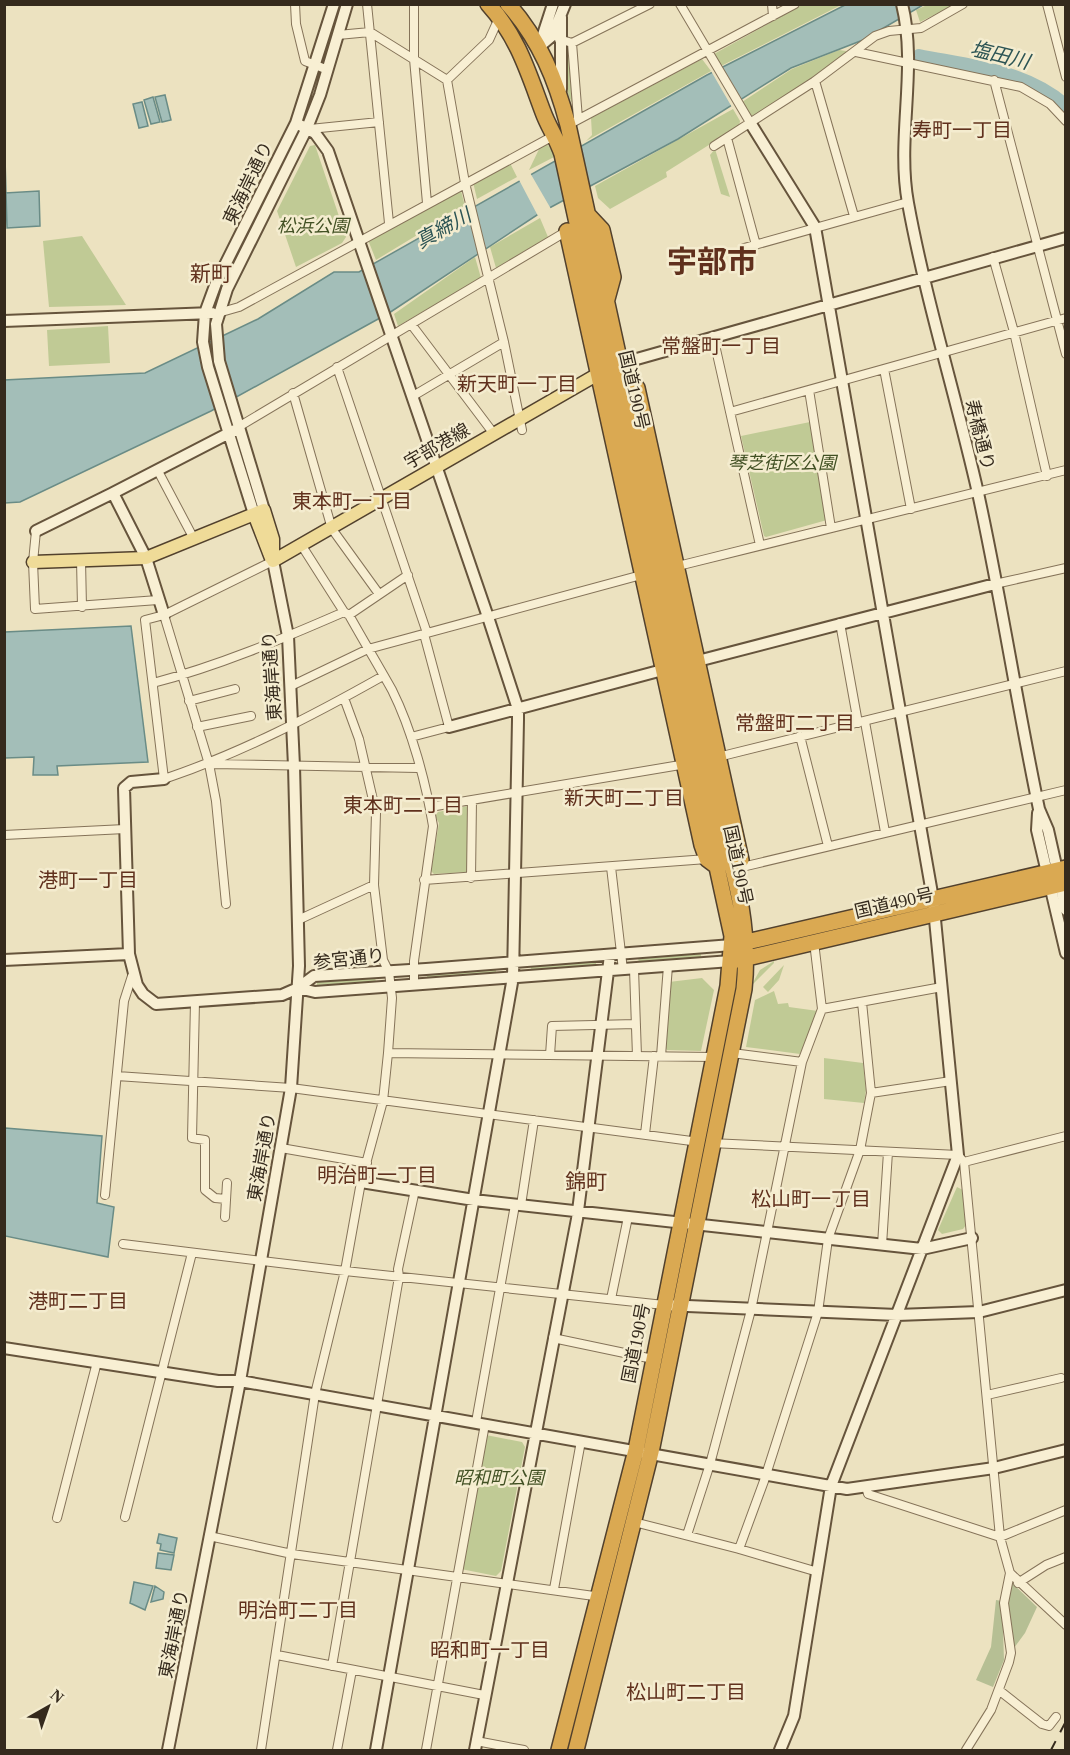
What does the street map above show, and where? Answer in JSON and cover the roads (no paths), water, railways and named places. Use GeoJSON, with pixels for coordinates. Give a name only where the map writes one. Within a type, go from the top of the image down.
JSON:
{"type":"FeatureCollection","features":[{"type":"Feature","properties":{"kind":"highway","name":"国道190号"},"geometry":{"type":"LineString","coordinates":[[488,4],[505,17],[524,21],[548,39],[567,127],[568,151],[577,195],[577,223],[725,863],[730,919],[742,949],[732,1053],[651,1452],[576,1750]]}},
{"type":"Feature","properties":{"kind":"highway","name":"国道190号"},"geometry":{"type":"LineString","coordinates":[[505,17],[526,62],[543,114],[567,127]]}},
{"type":"Feature","properties":{"kind":"highway"},"geometry":{"type":"LineString","coordinates":[[505,17],[524,43],[548,39],[538,66],[567,127]]}},
{"type":"Feature","properties":{"kind":"highway","name":"国道190号"},"geometry":{"type":"LineString","coordinates":[[577,223],[606,302],[609,368]]}},
{"type":"Feature","properties":{"kind":"highway"},"geometry":{"type":"LineString","coordinates":[[609,368],[659,570],[725,863]]}},
{"type":"Feature","properties":{"kind":"highway","name":"国道490号"},"geometry":{"type":"LineString","coordinates":[[731,962],[742,949],[1057,877]]}},
{"type":"Feature","properties":{"kind":"highway","name":"国道490号"},"geometry":{"type":"LineString","coordinates":[[742,949],[814,942],[934,906]]}},
{"type":"Feature","properties":{"kind":"highway","name":"国道190号"},"geometry":{"type":"LineString","coordinates":[[559,1750],[636,1450],[731,962]]}},
{"type":"Feature","properties":{"kind":"main road","name":"宇部港線"},"geometry":{"type":"LineString","coordinates":[[273,561],[383,500],[494,434],[521,424],[609,368]]}},
{"type":"Feature","properties":{"kind":"main road"},"geometry":{"type":"LineString","coordinates":[[33,562],[146,558],[259,512],[263,543],[273,561]]}},
{"type":"Feature","properties":{"kind":"street"},"geometry":{"type":"LineString","coordinates":[[295,4],[296,24],[305,62],[328,70]]}},
{"type":"Feature","properties":{"kind":"street","name":"東海岸通り"},"geometry":{"type":"LineString","coordinates":[[259,512],[220,410],[203,342],[205,313],[216,284],[296,123],[316,67],[334,4]]}},
{"type":"Feature","properties":{"kind":"street","name":"東海岸通り"},"geometry":{"type":"LineString","coordinates":[[259,512],[240,426],[219,361],[216,337],[218,313],[227,289],[308,128],[347,4]]}},
{"type":"Feature","properties":{"kind":"street"},"geometry":{"type":"LineString","coordinates":[[367,4],[389,223]]}},
{"type":"Feature","properties":{"kind":"street"},"geometry":{"type":"LineString","coordinates":[[414,4],[414,59],[427,203]]}},
{"type":"Feature","properties":{"kind":"street"},"geometry":{"type":"LineString","coordinates":[[524,21],[538,24],[565,4]]}},
{"type":"Feature","properties":{"kind":"street"},"geometry":{"type":"LineString","coordinates":[[548,39],[572,43],[650,4]]}},
{"type":"Feature","properties":{"kind":"street"},"geometry":{"type":"LineString","coordinates":[[680,4],[739,105],[815,227],[934,906],[951,1081],[972,1238],[1000,1537],[1010,1573],[1065,1625]]}},
{"type":"Feature","properties":{"kind":"street"},"geometry":{"type":"LineString","coordinates":[[772,4],[773,16]]}},
{"type":"Feature","properties":{"kind":"street"},"geometry":{"type":"LineString","coordinates":[[4,321],[218,313],[239,307],[389,223],[795,4]]}},
{"type":"Feature","properties":{"kind":"street"},"geometry":{"type":"LineString","coordinates":[[714,146],[815,81],[875,36],[889,31],[921,28],[963,4]]}},
{"type":"Feature","properties":{"kind":"street"},"geometry":{"type":"LineString","coordinates":[[1047,4],[1065,77]]}},
{"type":"Feature","properties":{"kind":"street","name":"寿橋通り"},"geometry":{"type":"LineString","coordinates":[[904,10],[908,47],[902,167],[908,202],[923,277],[977,491],[1039,809],[1037,830],[1057,877]]}},
{"type":"Feature","properties":{"kind":"street"},"geometry":{"type":"LineString","coordinates":[[555,12],[548,39],[561,98]]}},
{"type":"Feature","properties":{"kind":"street"},"geometry":{"type":"LineString","coordinates":[[548,39],[555,12]]}},
{"type":"Feature","properties":{"kind":"street"},"geometry":{"type":"LineString","coordinates":[[447,80],[489,40],[505,17]]}},
{"type":"Feature","properties":{"kind":"street"},"geometry":{"type":"LineString","coordinates":[[338,34],[370,32],[447,80],[465,183],[489,277],[521,424]]}},
{"type":"Feature","properties":{"kind":"street"},"geometry":{"type":"LineString","coordinates":[[567,127],[572,43]]}},
{"type":"Feature","properties":{"kind":"street"},"geometry":{"type":"LineString","coordinates":[[856,52],[994,80],[1031,92],[1050,104],[1065,121]]}},
{"type":"Feature","properties":{"kind":"street"},"geometry":{"type":"LineString","coordinates":[[994,80],[1036,245],[1061,319],[1065,354]]}},
{"type":"Feature","properties":{"kind":"street"},"geometry":{"type":"LineString","coordinates":[[815,81],[854,216]]}},
{"type":"Feature","properties":{"kind":"street"},"geometry":{"type":"LineString","coordinates":[[308,128],[378,122]]}},
{"type":"Feature","properties":{"kind":"street"},"geometry":{"type":"LineString","coordinates":[[296,123],[308,128],[322,141],[328,151],[518,709],[513,977],[376,1750]]}},
{"type":"Feature","properties":{"kind":"street"},"geometry":{"type":"LineString","coordinates":[[727,138],[756,245]]}},
{"type":"Feature","properties":{"kind":"street"},"geometry":{"type":"LineString","coordinates":[[744,248],[908,202]]}},
{"type":"Feature","properties":{"kind":"street"},"geometry":{"type":"LineString","coordinates":[[158,600],[35,609],[33,562],[36,531],[229,434],[293,393],[577,223]]}},
{"type":"Feature","properties":{"kind":"street"},"geometry":{"type":"LineString","coordinates":[[609,368],[712,336],[1065,238]]}},
{"type":"Feature","properties":{"kind":"street"},"geometry":{"type":"LineString","coordinates":[[993,257],[1014,332],[1047,476]]}},
{"type":"Feature","properties":{"kind":"street"},"geometry":{"type":"LineString","coordinates":[[730,412],[1061,319]]}},
{"type":"Feature","properties":{"kind":"street"},"geometry":{"type":"LineString","coordinates":[[411,324],[451,374],[494,434]]}},
{"type":"Feature","properties":{"kind":"street"},"geometry":{"type":"LineString","coordinates":[[712,336],[760,545]]}},
{"type":"Feature","properties":{"kind":"street"},"geometry":{"type":"LineString","coordinates":[[413,396],[504,342]]}},
{"type":"Feature","properties":{"kind":"street"},"geometry":{"type":"LineString","coordinates":[[337,367],[408,575],[426,634],[449,727]]}},
{"type":"Feature","properties":{"kind":"street"},"geometry":{"type":"LineString","coordinates":[[884,369],[911,509]]}},
{"type":"Feature","properties":{"kind":"street"},"geometry":{"type":"LineString","coordinates":[[809,390],[831,528]]}},
{"type":"Feature","properties":{"kind":"street"},"geometry":{"type":"LineString","coordinates":[[293,393],[332,529],[379,594]]}},
{"type":"Feature","properties":{"kind":"street"},"geometry":{"type":"LineString","coordinates":[[291,686],[368,649],[659,570],[1065,470]]}},
{"type":"Feature","properties":{"kind":"street"},"geometry":{"type":"LineString","coordinates":[[158,471],[194,539]]}},
{"type":"Feature","properties":{"kind":"street"},"geometry":{"type":"LineString","coordinates":[[113,494],[146,558],[209,764],[216,801],[226,904]]}},
{"type":"Feature","properties":{"kind":"street"},"geometry":{"type":"LineString","coordinates":[[302,546],[346,613],[392,690],[411,737],[430,807],[433,826],[413,970],[414,985]]}},
{"type":"Feature","properties":{"kind":"street"},"geometry":{"type":"LineString","coordinates":[[81,560],[82,607]]}},
{"type":"Feature","properties":{"kind":"street"},"geometry":{"type":"LineString","coordinates":[[164,779],[145,620],[164,615],[273,561]]}},
{"type":"Feature","properties":{"kind":"street","name":"東海岸通り"},"geometry":{"type":"LineString","coordinates":[[168,1750],[240,1381],[291,1088],[298,988],[294,766],[288,636],[273,561]]}},
{"type":"Feature","properties":{"kind":"street"},"geometry":{"type":"LineString","coordinates":[[411,737],[840,623],[1065,568]]}},
{"type":"Feature","properties":{"kind":"street"},"geometry":{"type":"LineString","coordinates":[[153,683],[181,676],[346,613],[408,575]]}},
{"type":"Feature","properties":{"kind":"street"},"geometry":{"type":"LineString","coordinates":[[840,623],[885,832]]}},
{"type":"Feature","properties":{"kind":"street"},"geometry":{"type":"LineString","coordinates":[[430,807],[701,761],[1065,671]]}},
{"type":"Feature","properties":{"kind":"street"},"geometry":{"type":"LineString","coordinates":[[298,988],[282,995],[156,1004],[143,994],[132,976],[129,954],[124,788],[126,784],[164,779],[209,764],[292,726],[383,676]]}},
{"type":"Feature","properties":{"kind":"street"},"geometry":{"type":"LineString","coordinates":[[189,701],[235,689]]}},
{"type":"Feature","properties":{"kind":"street"},"geometry":{"type":"LineString","coordinates":[[261,1750],[315,1394],[345,1271],[361,1182],[383,1101],[388,1053],[392,998],[389,972],[383,960],[374,885],[376,813],[359,739],[344,698]]}},
{"type":"Feature","properties":{"kind":"street"},"geometry":{"type":"LineString","coordinates":[[197,726],[251,716]]}},
{"type":"Feature","properties":{"kind":"street"},"geometry":{"type":"LineString","coordinates":[[800,736],[828,846]]}},
{"type":"Feature","properties":{"kind":"street"},"geometry":{"type":"LineString","coordinates":[[209,764],[418,768]]}},
{"type":"Feature","properties":{"kind":"street"},"geometry":{"type":"LineString","coordinates":[[424,880],[611,867],[725,863],[828,846],[1065,790]]}},
{"type":"Feature","properties":{"kind":"street"},"geometry":{"type":"LineString","coordinates":[[471,878],[472,800]]}},
{"type":"Feature","properties":{"kind":"street"},"geometry":{"type":"LineString","coordinates":[[4,835],[125,829]]}},
{"type":"Feature","properties":{"kind":"street"},"geometry":{"type":"LineString","coordinates":[[611,867],[622,954],[629,969],[636,1024],[637,1056]]}},
{"type":"Feature","properties":{"kind":"street"},"geometry":{"type":"LineString","coordinates":[[1057,877],[1065,910]]}},
{"type":"Feature","properties":{"kind":"street"},"geometry":{"type":"LineString","coordinates":[[1057,877],[1065,953]]}},
{"type":"Feature","properties":{"kind":"street"},"geometry":{"type":"LineString","coordinates":[[298,920],[374,885]]}},
{"type":"Feature","properties":{"kind":"street"},"geometry":{"type":"LineString","coordinates":[[687,1535],[710,1464],[752,1310],[802,1062],[822,1009],[814,942]]}},
{"type":"Feature","properties":{"kind":"street","name":"参宮通り"},"geometry":{"type":"LineString","coordinates":[[298,988],[314,976],[622,954],[742,949]]}},
{"type":"Feature","properties":{"kind":"street"},"geometry":{"type":"LineString","coordinates":[[4,960],[129,954]]}},
{"type":"Feature","properties":{"kind":"street"},"geometry":{"type":"LineString","coordinates":[[524,1750],[476,1746],[505,1582],[578,1211],[610,955]]}},
{"type":"Feature","properties":{"kind":"street","name":"参宮通り"},"geometry":{"type":"LineString","coordinates":[[298,988],[315,992],[731,962]]}},
{"type":"Feature","properties":{"kind":"street"},"geometry":{"type":"LineString","coordinates":[[645,1134],[658,1056],[668,966]]}},
{"type":"Feature","properties":{"kind":"street"},"geometry":{"type":"LineString","coordinates":[[105,1196],[124,1000],[132,976]]}},
{"type":"Feature","properties":{"kind":"street"},"geometry":{"type":"LineString","coordinates":[[822,1009],[942,987]]}},
{"type":"Feature","properties":{"kind":"street"},"geometry":{"type":"LineString","coordinates":[[195,1002],[192,1138],[205,1140],[205,1190],[215,1198],[226,1198]]}},
{"type":"Feature","properties":{"kind":"street"},"geometry":{"type":"LineString","coordinates":[[739,1549],[767,1473],[818,1312],[828,1239],[860,1150],[871,1093],[862,1002]]}},
{"type":"Feature","properties":{"kind":"street"},"geometry":{"type":"LineString","coordinates":[[550,1055],[552,1026],[636,1024]]}},
{"type":"Feature","properties":{"kind":"street"},"geometry":{"type":"LineString","coordinates":[[388,1053],[713,1057]]}},
{"type":"Feature","properties":{"kind":"street"},"geometry":{"type":"LineString","coordinates":[[732,1053],[802,1062]]}},
{"type":"Feature","properties":{"kind":"street"},"geometry":{"type":"LineString","coordinates":[[117,1076],[291,1088],[697,1142],[860,1150],[961,1158],[1065,1136]]}},
{"type":"Feature","properties":{"kind":"street"},"geometry":{"type":"LineString","coordinates":[[871,1093],[951,1081]]}},
{"type":"Feature","properties":{"kind":"street"},"geometry":{"type":"LineString","coordinates":[[426,1750],[457,1576],[500,1288],[534,1120]]}},
{"type":"Feature","properties":{"kind":"street"},"geometry":{"type":"LineString","coordinates":[[281,1148],[367,1163]]}},
{"type":"Feature","properties":{"kind":"street"},"geometry":{"type":"LineString","coordinates":[[882,1245],[888,1152]]}},
{"type":"Feature","properties":{"kind":"street"},"geometry":{"type":"LineString","coordinates":[[780,1750],[794,1716],[831,1486],[922,1249],[961,1158]]}},
{"type":"Feature","properties":{"kind":"street"},"geometry":{"type":"LineString","coordinates":[[361,1182],[474,1200],[922,1249],[972,1238]]}},
{"type":"Feature","properties":{"kind":"street"},"geometry":{"type":"LineString","coordinates":[[225,1217],[226,1183]]}},
{"type":"Feature","properties":{"kind":"street"},"geometry":{"type":"LineString","coordinates":[[332,1666],[378,1404],[399,1277],[398,1269],[415,1190]]}},
{"type":"Feature","properties":{"kind":"street"},"geometry":{"type":"LineString","coordinates":[[611,1299],[628,1217]]}},
{"type":"Feature","properties":{"kind":"street"},"geometry":{"type":"LineString","coordinates":[[123,1244],[459,1284],[664,1305],[752,1310],[897,1315],[979,1312],[1065,1290]]}},
{"type":"Feature","properties":{"kind":"street"},"geometry":{"type":"LineString","coordinates":[[125,1517],[192,1253]]}},
{"type":"Feature","properties":{"kind":"street"},"geometry":{"type":"LineString","coordinates":[[553,1338],[653,1359]]}},
{"type":"Feature","properties":{"kind":"street"},"geometry":{"type":"LineString","coordinates":[[4,1348],[218,1381],[240,1381],[378,1404],[831,1486],[866,1487],[994,1468],[1065,1450]]}},
{"type":"Feature","properties":{"kind":"street"},"geometry":{"type":"LineString","coordinates":[[57,1518],[97,1362]]}},
{"type":"Feature","properties":{"kind":"street"},"geometry":{"type":"LineString","coordinates":[[987,1395],[1061,1378]]}},
{"type":"Feature","properties":{"kind":"street"},"geometry":{"type":"LineString","coordinates":[[554,1589],[581,1441]]}},
{"type":"Feature","properties":{"kind":"street"},"geometry":{"type":"LineString","coordinates":[[866,1487],[868,1494],[1000,1537],[1065,1510]]}},
{"type":"Feature","properties":{"kind":"street"},"geometry":{"type":"LineString","coordinates":[[634,1522],[818,1572]]}},
{"type":"Feature","properties":{"kind":"street"},"geometry":{"type":"LineString","coordinates":[[209,1536],[292,1554],[505,1582],[614,1600]]}},
{"type":"Feature","properties":{"kind":"street"},"geometry":{"type":"LineString","coordinates":[[1018,1583],[1046,1565],[1065,1557]]}},
{"type":"Feature","properties":{"kind":"street"},"geometry":{"type":"LineString","coordinates":[[966,1750],[1000,1691],[1011,1653],[1004,1604],[1010,1573]]}},
{"type":"Feature","properties":{"kind":"street"},"geometry":{"type":"LineString","coordinates":[[277,1655],[484,1695]]}},
{"type":"Feature","properties":{"kind":"street"},"geometry":{"type":"LineString","coordinates":[[337,1750],[352,1670]]}},
{"type":"Feature","properties":{"kind":"street"},"geometry":{"type":"LineString","coordinates":[[1000,1691],[1042,1724],[1049,1726],[1056,1717]]}},
{"type":"Feature","properties":{"kind":"water","name":"真締川"},"geometry":{"type":"Polygon","coordinates":[[[845,5],[923,5],[863,40],[791,68],[678,139],[540,213],[389,313],[211,411],[20,502],[5,503],[4,380],[145,373],[258,319],[334,272],[359,272],[707,75],[845,5]]]}},
{"type":"Feature","properties":{"kind":"water"},"geometry":{"type":"Polygon","coordinates":[[[165,95],[171,120],[162,122],[155,97],[165,95]]]}},
{"type":"Feature","properties":{"kind":"water"},"geometry":{"type":"Polygon","coordinates":[[[153,97],[160,122],[151,124],[144,100],[153,97]]]}},
{"type":"Feature","properties":{"kind":"water"},"geometry":{"type":"Polygon","coordinates":[[[142,102],[148,126],[139,128],[133,104],[142,102]]]}},
{"type":"Feature","properties":{"kind":"water"},"geometry":{"type":"Polygon","coordinates":[[[39,191],[40,226],[7,228],[6,193],[39,191]]]}},
{"type":"Feature","properties":{"kind":"water"},"geometry":{"type":"Polygon","coordinates":[[[131,626],[148,762],[57,766],[58,775],[33,775],[34,757],[5,758],[5,632],[131,626]]]}},
{"type":"Feature","properties":{"kind":"water"},"geometry":{"type":"Polygon","coordinates":[[[5,1128],[102,1136],[97,1203],[114,1207],[108,1257],[5,1236],[5,1128]]]}},
{"type":"Feature","properties":{"kind":"water"},"geometry":{"type":"Polygon","coordinates":[[[159,1534],[177,1538],[174,1553],[160,1550],[161,1544],[157,1543],[159,1534]]]}},
{"type":"Feature","properties":{"kind":"water"},"geometry":{"type":"Polygon","coordinates":[[[158,1553],[174,1555],[171,1570],[156,1568],[158,1553]]]}},
{"type":"Feature","properties":{"kind":"water"},"geometry":{"type":"Polygon","coordinates":[[[134,1582],[153,1586],[145,1610],[130,1603],[134,1582]]]}},
{"type":"Feature","properties":{"kind":"water"},"geometry":{"type":"Polygon","coordinates":[[[155,1586],[164,1592],[163,1599],[151,1602],[155,1586]]]}},
{"type":"Feature","properties":{"kind":"waterway","name":"塩田川"},"geometry":{"type":"LineString","coordinates":[[919,56],[996,71],[1015,77],[1033,84],[1066,106]]}},
{"type":"Feature","properties":{"kind":"railway"},"geometry":{"type":"LineString","coordinates":[[1051,1750],[1066,1721]]}},
{"type":"Feature","properties":{"kind":"district","name":"寿町一丁目"},"geometry":{"type":"Point","coordinates":[962,130]}},
{"type":"Feature","properties":{"kind":"district","name":"宇部市"},"geometry":{"type":"Point","coordinates":[712,262]}},
{"type":"Feature","properties":{"kind":"district","name":"新町"},"geometry":{"type":"Point","coordinates":[211,274]}},
{"type":"Feature","properties":{"kind":"district","name":"常盤町一丁目"},"geometry":{"type":"Point","coordinates":[721,346]}},
{"type":"Feature","properties":{"kind":"district","name":"新天町一丁目"},"geometry":{"type":"Point","coordinates":[517,384]}},
{"type":"Feature","properties":{"kind":"district","name":"東本町一丁目"},"geometry":{"type":"Point","coordinates":[352,501]}},
{"type":"Feature","properties":{"kind":"district","name":"常盤町二丁目"},"geometry":{"type":"Point","coordinates":[795,723]}},
{"type":"Feature","properties":{"kind":"district","name":"新天町二丁目"},"geometry":{"type":"Point","coordinates":[624,798]}},
{"type":"Feature","properties":{"kind":"district","name":"東本町二丁目"},"geometry":{"type":"Point","coordinates":[403,805]}},
{"type":"Feature","properties":{"kind":"district","name":"港町一丁目"},"geometry":{"type":"Point","coordinates":[88,880]}},
{"type":"Feature","properties":{"kind":"district","name":"明治町一丁目"},"geometry":{"type":"Point","coordinates":[377,1175]}},
{"type":"Feature","properties":{"kind":"district","name":"錦町"},"geometry":{"type":"Point","coordinates":[586,1182]}},
{"type":"Feature","properties":{"kind":"district","name":"松山町一丁目"},"geometry":{"type":"Point","coordinates":[811,1199]}},
{"type":"Feature","properties":{"kind":"district","name":"港町二丁目"},"geometry":{"type":"Point","coordinates":[78,1301]}},
{"type":"Feature","properties":{"kind":"district","name":"明治町二丁目"},"geometry":{"type":"Point","coordinates":[298,1610]}},
{"type":"Feature","properties":{"kind":"district","name":"昭和町一丁目"},"geometry":{"type":"Point","coordinates":[490,1650]}},
{"type":"Feature","properties":{"kind":"district","name":"松山町二丁目"},"geometry":{"type":"Point","coordinates":[686,1692]}},
{"type":"Feature","properties":{"kind":"park label","name":"松浜公園"},"geometry":{"type":"Point","coordinates":[313,226]}},
{"type":"Feature","properties":{"kind":"park label","name":"琴芝街区公園"},"geometry":{"type":"Point","coordinates":[782,463]}},
{"type":"Feature","properties":{"kind":"park label","name":"昭和町公園"},"geometry":{"type":"Point","coordinates":[499,1478]}}]}
